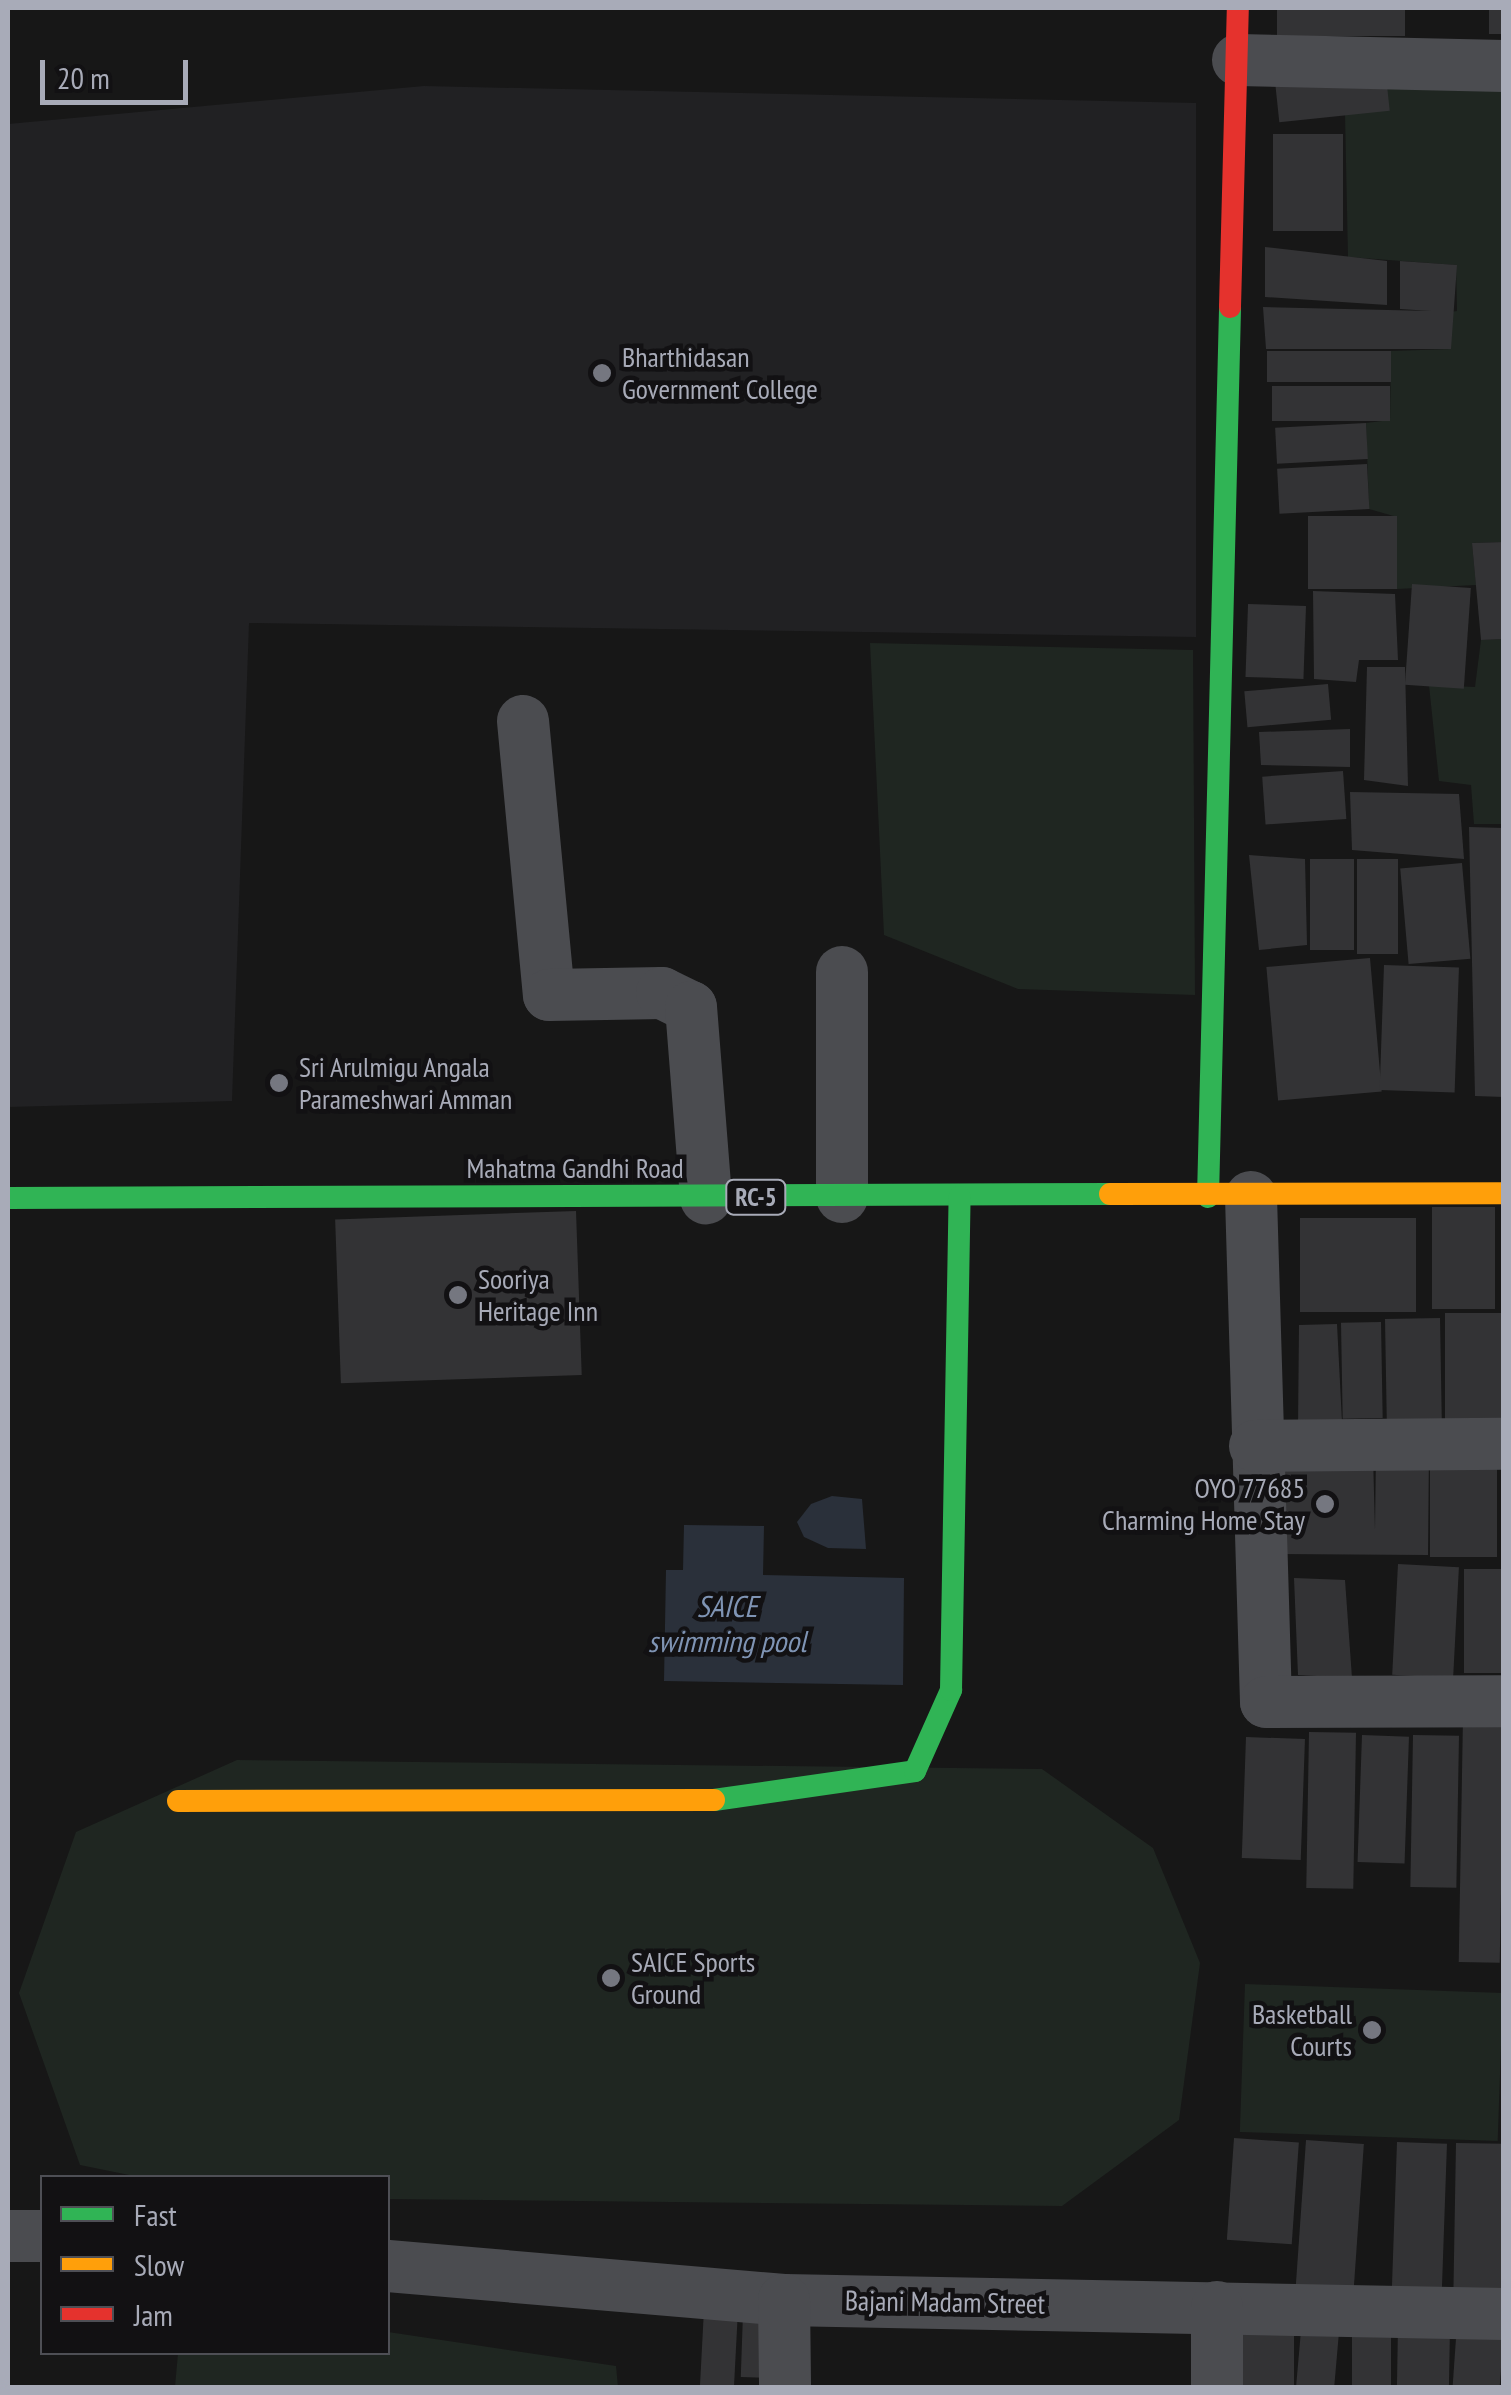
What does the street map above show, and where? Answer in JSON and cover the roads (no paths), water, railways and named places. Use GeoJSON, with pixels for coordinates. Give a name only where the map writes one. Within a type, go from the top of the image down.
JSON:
{"type":"FeatureCollection","features":[{"type":"Feature","properties":{"kind":"street"},"geometry":{"type":"LineString","coordinates":[[1238,8],[1230,1197],[1256,1446],[1266,1702],[1504,1701]]}},
{"type":"Feature","properties":{"kind":"street"},"geometry":{"type":"LineString","coordinates":[[1238,60],[1504,66]]}},
{"type":"Feature","properties":{"kind":"street"},"geometry":{"type":"LineString","coordinates":[[523,721],[548,995],[662,994],[691,1006],[706,1198]]}},
{"type":"Feature","properties":{"kind":"street"},"geometry":{"type":"LineString","coordinates":[[842,972],[842,1197]]}},
{"type":"Feature","properties":{"kind":"street","name":"Mahatma Gandhi Road"},"geometry":{"type":"LineString","coordinates":[[8,1198],[1230,1197],[1504,1193]]}},
{"type":"Feature","properties":{"kind":"street"},"geometry":{"type":"LineString","coordinates":[[178,1801],[742,1800],[915,1771],[951,1690],[960,1197]]}},
{"type":"Feature","properties":{"kind":"street"},"geometry":{"type":"LineString","coordinates":[[1256,1446],[1504,1444]]}},
{"type":"Feature","properties":{"kind":"street"},"geometry":{"type":"LineString","coordinates":[[8,2236],[40,2236]]}},
{"type":"Feature","properties":{"kind":"street","name":"Bajani Madam Street"},"geometry":{"type":"LineString","coordinates":[[390,2266],[784,2300],[1504,2314]]}},
{"type":"Feature","properties":{"kind":"street"},"geometry":{"type":"LineString","coordinates":[[784,2300],[785,2388]]}},
{"type":"Feature","properties":{"kind":"street"},"geometry":{"type":"LineString","coordinates":[[1217,2388],[1218,2306]]}},
{"type":"Feature","properties":{"kind":"water"},"geometry":{"type":"Polygon","coordinates":[[[832,1496],[862,1499],[866,1549],[828,1548],[804,1537],[797,1522],[811,1504],[832,1496]]]}},
{"type":"Feature","properties":{"kind":"water","name":"SAICE swimming pool"},"geometry":{"type":"Polygon","coordinates":[[[684,1525],[764,1526],[763,1575],[904,1578],[903,1685],[664,1681],[666,1570],[683,1570],[684,1525]]]}},
{"type":"Feature","properties":{"kind":"place","name":"Bharthidasan Government College"},"geometry":{"type":"Point","coordinates":[602,373]}},
{"type":"Feature","properties":{"kind":"place","name":"Sri Arulmigu Angala Parameshwari Amman"},"geometry":{"type":"Point","coordinates":[279,1083]}},
{"type":"Feature","properties":{"kind":"place","name":"Sooriya Heritage Inn"},"geometry":{"type":"Point","coordinates":[458,1295]}},
{"type":"Feature","properties":{"kind":"place","name":"OYO 77685 Charming Home Stay"},"geometry":{"type":"Point","coordinates":[1325,1504]}},
{"type":"Feature","properties":{"kind":"place","name":"SAICE Sports Ground"},"geometry":{"type":"Point","coordinates":[611,1978]}},
{"type":"Feature","properties":{"kind":"place","name":"Basketball Courts"},"geometry":{"type":"Point","coordinates":[1372,2030]}}]}
